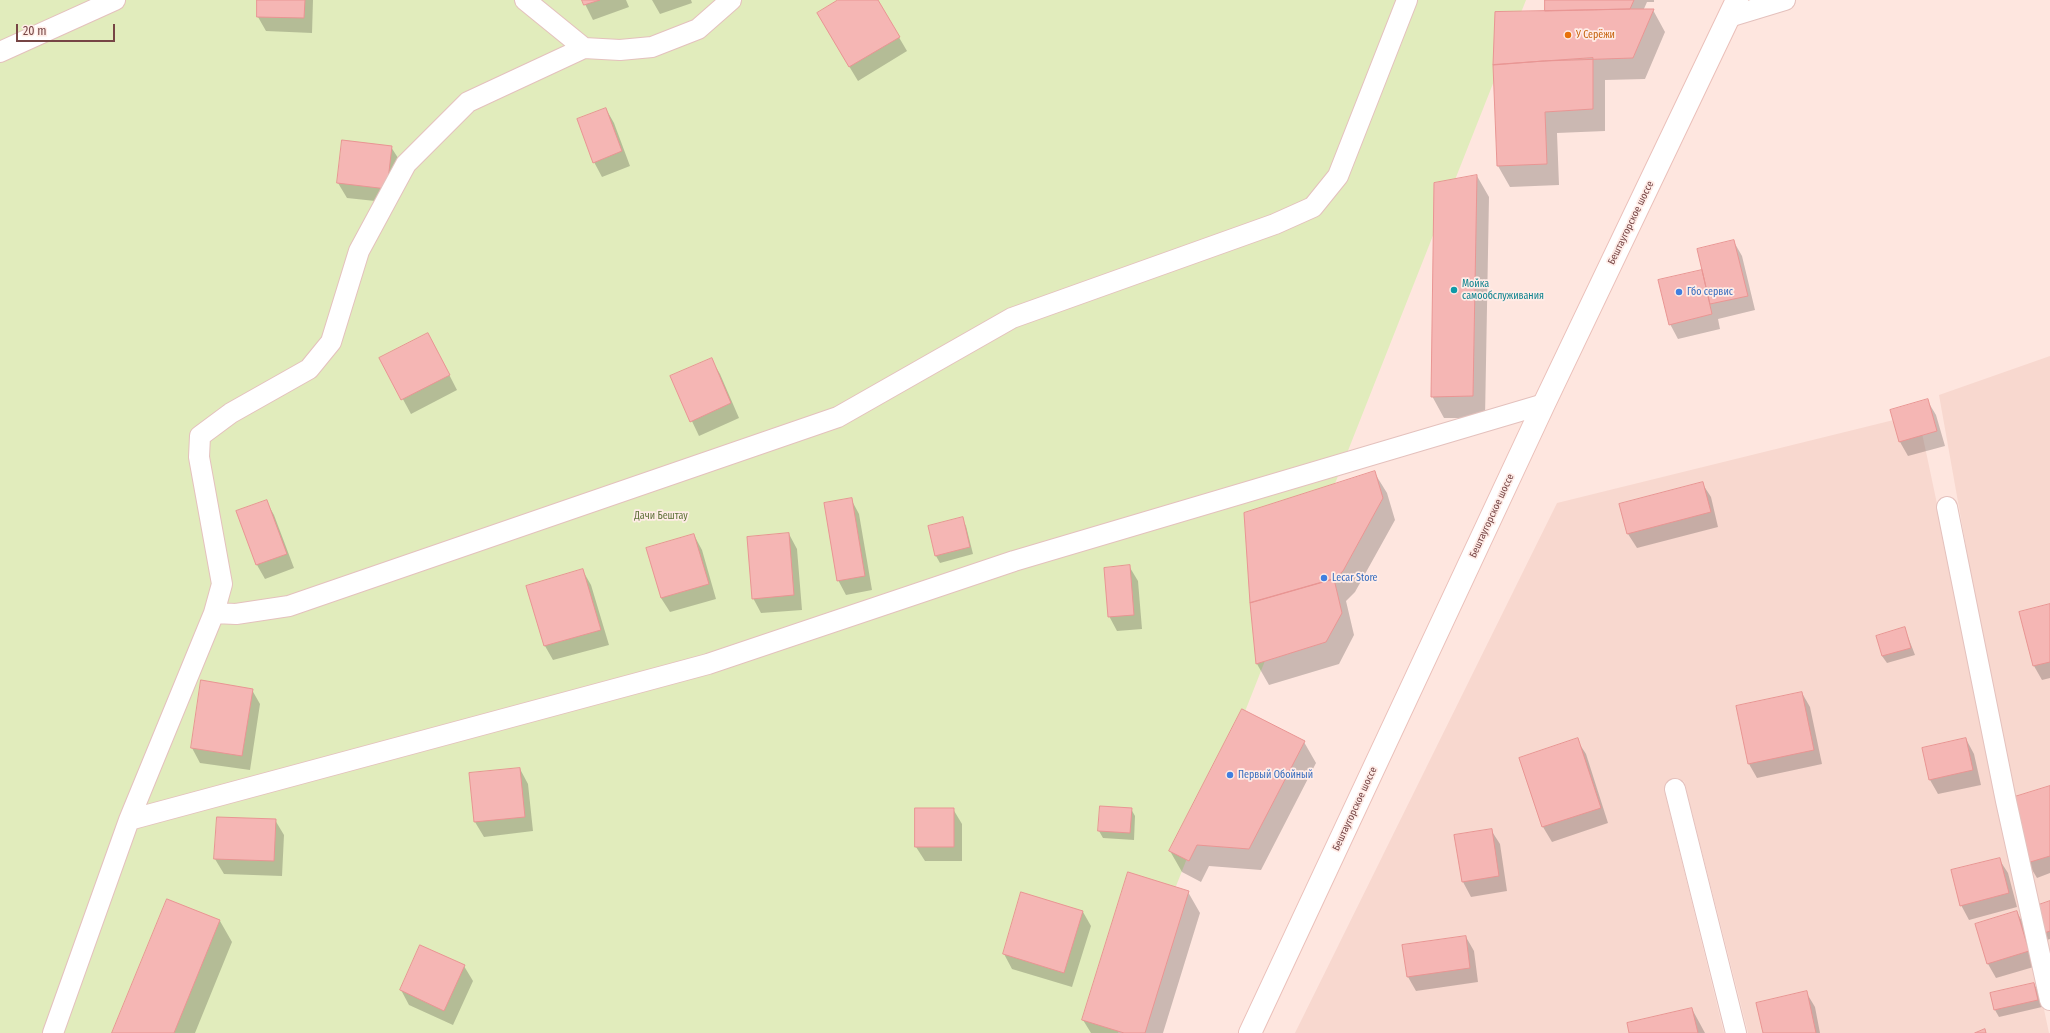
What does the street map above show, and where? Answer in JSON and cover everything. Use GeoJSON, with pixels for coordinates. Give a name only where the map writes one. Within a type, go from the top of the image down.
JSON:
{"type":"FeatureCollection","features":[{"type":"Feature","properties":{"kind":"main road","name":"Бештаугорское шоссе"},"geometry":{"type":"LineString","coordinates":[[1250,1033],[1544,404],[1733,9]]}},
{"type":"Feature","properties":{"kind":"lane"},"geometry":{"type":"LineString","coordinates":[[0,52],[116,0]]}},
{"type":"Feature","properties":{"kind":"lane"},"geometry":{"type":"LineString","coordinates":[[525,0],[584,48]]}},
{"type":"Feature","properties":{"kind":"lane"},"geometry":{"type":"LineString","coordinates":[[53,1033],[129,820],[214,613],[222,584],[200,458],[200,436],[231,412],[309,369],[331,342],[359,251],[406,164],[468,102],[584,48],[620,50],[652,47],[698,29],[731,0]]}},
{"type":"Feature","properties":{"kind":"lane"},"geometry":{"type":"LineString","coordinates":[[214,613],[236,614],[289,606],[838,417],[1012,318],[1275,224],[1313,207],[1338,176],[1406,0]]}},
{"type":"Feature","properties":{"kind":"lane"},"geometry":{"type":"LineString","coordinates":[[1733,9],[1785,0]]}},
{"type":"Feature","properties":{"kind":"lane"},"geometry":{"type":"LineString","coordinates":[[129,820],[708,664],[1014,561],[1544,404]]}},
{"type":"Feature","properties":{"kind":"lane"},"geometry":{"type":"LineString","coordinates":[[1947,506],[2006,801],[2050,1000]]}},
{"type":"Feature","properties":{"kind":"lane"},"geometry":{"type":"LineString","coordinates":[[1675,789],[1736,1033]]}},
{"type":"Feature","properties":{"kind":"shaded area"},"geometry":{"type":"Polygon","coordinates":[[[2050,356],[2050,983],[2025,879],[1939,395],[2050,356]]]}},
{"type":"Feature","properties":{"kind":"shaded area"},"geometry":{"type":"Polygon","coordinates":[[[1918,414],[2049,1033],[1748,1033],[1684,781],[1664,789],[1724,1033],[1295,1033],[1557,503],[1918,414]]]}},
{"type":"Feature","properties":{"kind":"green space","name":"Дачи Бештау"},"geometry":{"type":"Polygon","coordinates":[[[0,0],[1526,0],[1118,1033],[0,1033],[0,0]]]}},
{"type":"Feature","properties":{"kind":"building"},"geometry":{"type":"Polygon","coordinates":[[[257,0],[305,0],[304,18],[257,17],[257,0]]]}},
{"type":"Feature","properties":{"kind":"building"},"geometry":{"type":"Polygon","coordinates":[[[582,0],[600,0],[584,5],[582,0]]]}},
{"type":"Feature","properties":{"kind":"building"},"geometry":{"type":"Polygon","coordinates":[[[838,0],[878,0],[900,37],[849,67],[817,13],[838,0]]]}},
{"type":"Feature","properties":{"kind":"building"},"geometry":{"type":"Polygon","coordinates":[[[1545,0],[1634,0],[1630,9],[1545,11],[1545,0]]]}},
{"type":"Feature","properties":{"kind":"building","name":"У Серёжи"},"geometry":{"type":"Polygon","coordinates":[[[1654,9],[1633,58],[1543,61],[1493,65],[1495,12],[1654,9]]]}},
{"type":"Feature","properties":{"kind":"building"},"geometry":{"type":"Polygon","coordinates":[[[1593,58],[1593,109],[1545,112],[1547,164],[1497,166],[1493,65],[1593,58]]]}},
{"type":"Feature","properties":{"kind":"building"},"geometry":{"type":"Polygon","coordinates":[[[606,108],[622,151],[593,163],[577,119],[606,108]]]}},
{"type":"Feature","properties":{"kind":"building"},"geometry":{"type":"Polygon","coordinates":[[[342,140],[392,146],[387,189],[337,183],[342,140]]]}},
{"type":"Feature","properties":{"kind":"building","name":"Мойка самообслуживания"},"geometry":{"type":"Polygon","coordinates":[[[1477,175],[1473,396],[1431,397],[1434,183],[1477,175]]]}},
{"type":"Feature","properties":{"kind":"building"},"geometry":{"type":"Polygon","coordinates":[[[1734,240],[1748,296],[1710,304],[1697,249],[1734,240]]]}},
{"type":"Feature","properties":{"kind":"building"},"geometry":{"type":"Polygon","coordinates":[[[1702,270],[1712,314],[1669,325],[1658,280],[1702,270]]]}},
{"type":"Feature","properties":{"kind":"building"},"geometry":{"type":"Polygon","coordinates":[[[428,333],[450,375],[401,400],[379,358],[428,333]]]}},
{"type":"Feature","properties":{"kind":"building"},"geometry":{"type":"Polygon","coordinates":[[[712,358],[731,403],[690,422],[670,376],[712,358]]]}},
{"type":"Feature","properties":{"kind":"building"},"geometry":{"type":"Polygon","coordinates":[[[1928,399],[1937,431],[1899,442],[1890,410],[1928,399]]]}},
{"type":"Feature","properties":{"kind":"building"},"geometry":{"type":"Polygon","coordinates":[[[1375,471],[1383,498],[1343,571],[1334,579],[1250,603],[1244,513],[1375,471]]]}},
{"type":"Feature","properties":{"kind":"building"},"geometry":{"type":"Polygon","coordinates":[[[1703,482],[1711,512],[1627,534],[1619,504],[1703,482]]]}},
{"type":"Feature","properties":{"kind":"building"},"geometry":{"type":"Polygon","coordinates":[[[852,498],[865,576],[837,581],[824,503],[852,498]]]}},
{"type":"Feature","properties":{"kind":"building"},"geometry":{"type":"Polygon","coordinates":[[[267,500],[287,554],[256,565],[236,511],[267,500]]]}},
{"type":"Feature","properties":{"kind":"building"},"geometry":{"type":"Polygon","coordinates":[[[963,517],[970,547],[935,556],[928,526],[963,517]]]}},
{"type":"Feature","properties":{"kind":"building"},"geometry":{"type":"Polygon","coordinates":[[[789,533],[794,595],[752,599],[747,537],[789,533]]]}},
{"type":"Feature","properties":{"kind":"building"},"geometry":{"type":"Polygon","coordinates":[[[694,534],[709,584],[661,598],[646,548],[694,534]]]}},
{"type":"Feature","properties":{"kind":"building"},"geometry":{"type":"Polygon","coordinates":[[[1130,565],[1134,615],[1108,617],[1104,568],[1130,565]]]}},
{"type":"Feature","properties":{"kind":"building"},"geometry":{"type":"Polygon","coordinates":[[[583,569],[601,630],[544,646],[526,586],[583,569]]]}},
{"type":"Feature","properties":{"kind":"building"},"geometry":{"type":"Polygon","coordinates":[[[1334,579],[1342,613],[1326,642],[1256,664],[1250,603],[1334,579]]]}},
{"type":"Feature","properties":{"kind":"building"},"geometry":{"type":"Polygon","coordinates":[[[2050,604],[2050,662],[2033,666],[2019,612],[2050,604]]]}},
{"type":"Feature","properties":{"kind":"building"},"geometry":{"type":"Polygon","coordinates":[[[1905,627],[1911,648],[1882,656],[1876,636],[1905,627]]]}},
{"type":"Feature","properties":{"kind":"building"},"geometry":{"type":"Polygon","coordinates":[[[201,680],[253,689],[242,756],[191,748],[201,680]]]}},
{"type":"Feature","properties":{"kind":"building"},"geometry":{"type":"Polygon","coordinates":[[[1802,692],[1814,750],[1748,764],[1736,706],[1802,692]]]}},
{"type":"Feature","properties":{"kind":"building"},"geometry":{"type":"Polygon","coordinates":[[[1242,709],[1305,741],[1249,849],[1197,845],[1189,861],[1169,851],[1242,709]]]}},
{"type":"Feature","properties":{"kind":"building"},"geometry":{"type":"Polygon","coordinates":[[[1578,738],[1601,808],[1542,827],[1519,758],[1578,738]]]}},
{"type":"Feature","properties":{"kind":"building"},"geometry":{"type":"Polygon","coordinates":[[[1966,738],[1973,770],[1929,780],[1922,748],[1966,738]]]}},
{"type":"Feature","properties":{"kind":"building"},"geometry":{"type":"Polygon","coordinates":[[[520,768],[525,817],[474,822],[469,773],[520,768]]]}},
{"type":"Feature","properties":{"kind":"building"},"geometry":{"type":"Polygon","coordinates":[[[2050,786],[2050,856],[2027,863],[2008,799],[2050,786]]]}},
{"type":"Feature","properties":{"kind":"building"},"geometry":{"type":"Polygon","coordinates":[[[1100,806],[1132,808],[1130,833],[1098,831],[1100,806]]]}},
{"type":"Feature","properties":{"kind":"building"},"geometry":{"type":"Polygon","coordinates":[[[915,808],[954,808],[954,847],[915,847],[915,808]]]}},
{"type":"Feature","properties":{"kind":"building"},"geometry":{"type":"Polygon","coordinates":[[[217,817],[276,819],[274,861],[214,859],[217,817]]]}},
{"type":"Feature","properties":{"kind":"building"},"geometry":{"type":"Polygon","coordinates":[[[1492,829],[1499,876],[1462,882],[1454,835],[1492,829]]]}},
{"type":"Feature","properties":{"kind":"building"},"geometry":{"type":"Polygon","coordinates":[[[2000,858],[2009,893],[1960,906],[1951,870],[2000,858]]]}},
{"type":"Feature","properties":{"kind":"building"},"geometry":{"type":"Polygon","coordinates":[[[1128,872],[1189,891],[1145,1033],[1124,1033],[1082,1020],[1128,872]]]}},
{"type":"Feature","properties":{"kind":"building"},"geometry":{"type":"Polygon","coordinates":[[[1021,892],[1083,911],[1064,973],[1003,954],[1021,892]]]}},
{"type":"Feature","properties":{"kind":"building"},"geometry":{"type":"Polygon","coordinates":[[[167,899],[220,920],[174,1033],[112,1033],[167,899]]]}},
{"type":"Feature","properties":{"kind":"building"},"geometry":{"type":"Polygon","coordinates":[[[2050,901],[2050,931],[2036,936],[2027,909],[2050,901]]]}},
{"type":"Feature","properties":{"kind":"building"},"geometry":{"type":"Polygon","coordinates":[[[2017,911],[2029,951],[1987,964],[1975,924],[2017,911]]]}},
{"type":"Feature","properties":{"kind":"building"},"geometry":{"type":"Polygon","coordinates":[[[1466,936],[1470,968],[1407,977],[1402,945],[1466,936]]]}},
{"type":"Feature","properties":{"kind":"building"},"geometry":{"type":"Polygon","coordinates":[[[420,945],[465,965],[444,1011],[400,990],[420,945]]]}},
{"type":"Feature","properties":{"kind":"building"},"geometry":{"type":"Polygon","coordinates":[[[2034,983],[2038,1000],[1994,1010],[1990,993],[2034,983]]]}},
{"type":"Feature","properties":{"kind":"building"},"geometry":{"type":"Polygon","coordinates":[[[1807,991],[1816,1033],[1763,1033],[1756,1003],[1807,991]]]}},
{"type":"Feature","properties":{"kind":"building"},"geometry":{"type":"Polygon","coordinates":[[[1692,1008],[1698,1033],[1629,1033],[1627,1023],[1692,1008]]]}},
{"type":"Feature","properties":{"kind":"building"},"geometry":{"type":"Polygon","coordinates":[[[1985,1029],[1986,1033],[1975,1033],[1985,1029]]]}},
{"type":"Feature","properties":{"kind":"place","name":"У Серёжи"},"geometry":{"type":"Point","coordinates":[1568,35]}},
{"type":"Feature","properties":{"kind":"place","name":"Мойка самообслуживания"},"geometry":{"type":"Point","coordinates":[1454,290]}},
{"type":"Feature","properties":{"kind":"place","name":"Гбо cервис"},"geometry":{"type":"Point","coordinates":[1679,292]}},
{"type":"Feature","properties":{"kind":"place","name":"Lecar Store"},"geometry":{"type":"Point","coordinates":[1324,578]}},
{"type":"Feature","properties":{"kind":"place","name":"Первый Обойный"},"geometry":{"type":"Point","coordinates":[1230,775]}}]}
